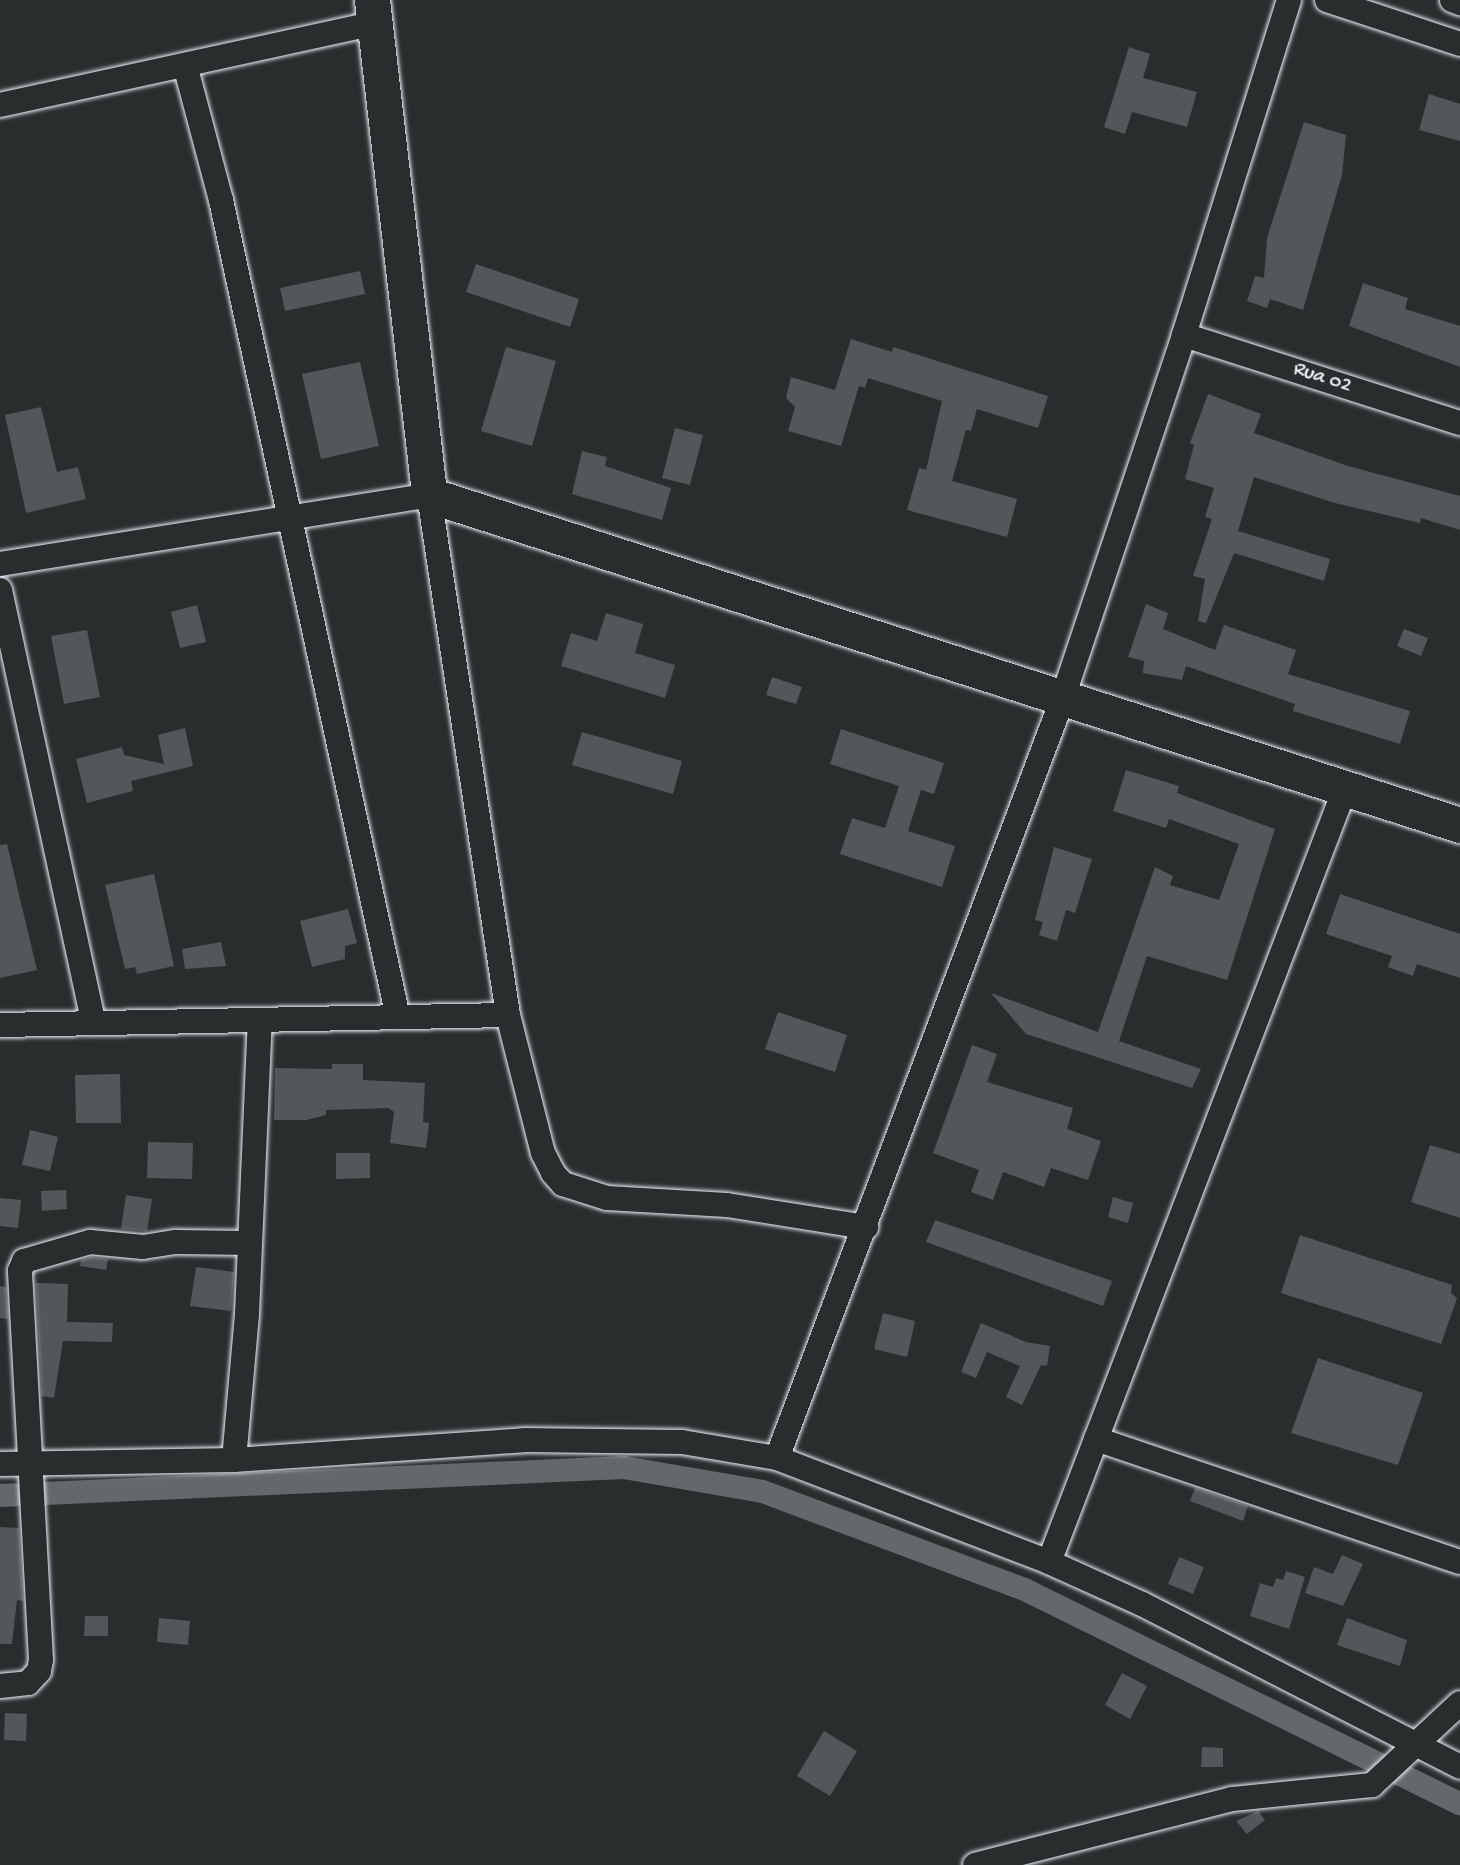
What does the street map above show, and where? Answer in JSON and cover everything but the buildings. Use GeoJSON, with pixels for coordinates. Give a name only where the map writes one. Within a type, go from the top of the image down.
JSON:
{"type":"FeatureCollection","features":[{"type":"Feature","properties":{"kind":"street"},"geometry":{"type":"LineString","coordinates":[[778,1458],[1062,700],[1184,335],[1289,0]]}},
{"type":"Feature","properties":{"kind":"street"},"geometry":{"type":"LineString","coordinates":[[1327,0],[1460,44]]}},
{"type":"Feature","properties":{"kind":"street"},"geometry":{"type":"LineString","coordinates":[[1452,0],[1460,3]]}},
{"type":"Feature","properties":{"kind":"street"},"geometry":{"type":"LineString","coordinates":[[0,105],[185,65],[373,11],[429,495],[508,1015],[543,1153],[563,1184],[607,1198],[727,1205],[866,1227]]}},
{"type":"Feature","properties":{"kind":"street"},"geometry":{"type":"LineString","coordinates":[[185,65],[221,200],[291,518],[362,867],[398,1017]]}},
{"type":"Feature","properties":{"kind":"street","name":"Rua 02"},"geometry":{"type":"LineString","coordinates":[[1184,335],[1460,423]]}},
{"type":"Feature","properties":{"kind":"street"},"geometry":{"type":"LineString","coordinates":[[0,564],[429,495],[1344,791],[1460,825]]}},
{"type":"Feature","properties":{"kind":"street"},"geometry":{"type":"LineString","coordinates":[[0,590],[94,1023]]}},
{"type":"Feature","properties":{"kind":"street"},"geometry":{"type":"LineString","coordinates":[[1049,1562],[1344,791]]}},
{"type":"Feature","properties":{"kind":"street"},"geometry":{"type":"LineString","coordinates":[[0,1025],[508,1015]]}},
{"type":"Feature","properties":{"kind":"street"},"geometry":{"type":"LineString","coordinates":[[234,1460],[249,1243],[260,1020]]}},
{"type":"Feature","properties":{"kind":"street"},"geometry":{"type":"LineString","coordinates":[[0,1686],[28,1683],[39,1671],[35,1497],[20,1270],[24,1261],[31,1255],[90,1242],[143,1247],[176,1242],[249,1243]]}},
{"type":"Feature","properties":{"kind":"street"},"geometry":{"type":"LineString","coordinates":[[1096,1439],[1460,1562]]}},
{"type":"Feature","properties":{"kind":"street"},"geometry":{"type":"LineString","coordinates":[[0,1464],[234,1460],[524,1440],[681,1443],[778,1458],[1049,1562],[1460,1767]]}},
{"type":"Feature","properties":{"kind":"street"},"geometry":{"type":"LineString","coordinates":[[975,1865],[1232,1799],[1372,1785],[1460,1703]]}},
{"type":"Feature","properties":{"kind":"street"},"geometry":{"type":"LineString","coordinates":[[1054,1865],[1063,1842]]}},
{"type":"Feature","properties":{"kind":"waterway"},"geometry":{"type":"LineString","coordinates":[[0,1495],[623,1467],[762,1491],[1024,1589],[1460,1804]]}}]}
